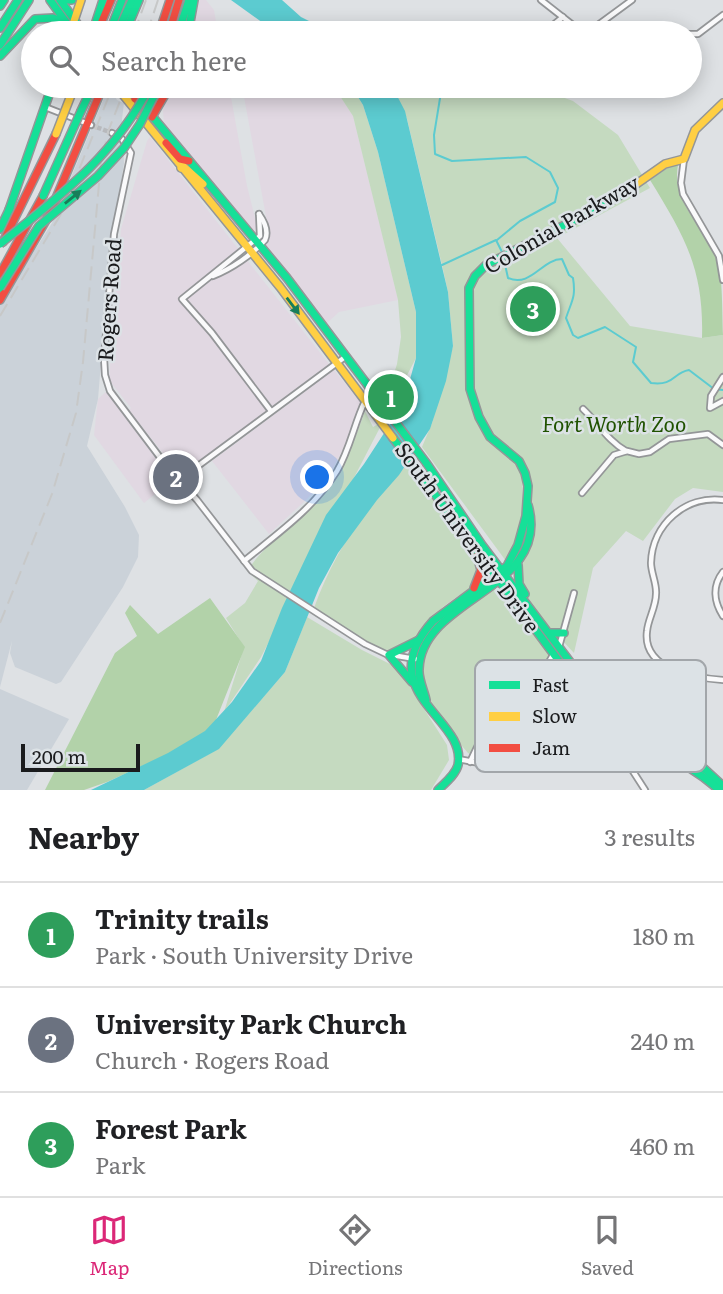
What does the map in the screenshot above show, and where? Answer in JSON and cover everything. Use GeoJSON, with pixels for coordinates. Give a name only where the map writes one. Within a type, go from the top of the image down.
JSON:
{"type":"FeatureCollection","features":[{"type":"Feature","properties":{"kind":"main road"},"geometry":{"type":"LineString","coordinates":[[0,6],[4,0]]}},
{"type":"Feature","properties":{"kind":"main road"},"geometry":{"type":"LineString","coordinates":[[0,28],[18,0]]}},
{"type":"Feature","properties":{"kind":"main road"},"geometry":{"type":"LineString","coordinates":[[0,45],[29,0]]}},
{"type":"Feature","properties":{"kind":"main road"},"geometry":{"type":"LineString","coordinates":[[50,0],[64,21]]}},
{"type":"Feature","properties":{"kind":"main road"},"geometry":{"type":"LineString","coordinates":[[62,0],[72,0]]}},
{"type":"Feature","properties":{"kind":"main road"},"geometry":{"type":"LineString","coordinates":[[62,0],[75,21]]}},
{"type":"Feature","properties":{"kind":"main road"},"geometry":{"type":"LineString","coordinates":[[75,21],[81,0]]}},
{"type":"Feature","properties":{"kind":"main road"},"geometry":{"type":"LineString","coordinates":[[96,21],[103,0]]}},
{"type":"Feature","properties":{"kind":"main road"},"geometry":{"type":"LineString","coordinates":[[102,21],[111,0]]}},
{"type":"Feature","properties":{"kind":"main road"},"geometry":{"type":"LineString","coordinates":[[114,21],[122,0]]}},
{"type":"Feature","properties":{"kind":"main road"},"geometry":{"type":"LineString","coordinates":[[122,21],[132,0]]}},
{"type":"Feature","properties":{"kind":"main road"},"geometry":{"type":"LineString","coordinates":[[130,21],[139,0]]}},
{"type":"Feature","properties":{"kind":"main road"},"geometry":{"type":"LineString","coordinates":[[163,21],[170,0]]}},
{"type":"Feature","properties":{"kind":"main road"},"geometry":{"type":"LineString","coordinates":[[173,21],[179,0]]}},
{"type":"Feature","properties":{"kind":"main road"},"geometry":{"type":"LineString","coordinates":[[182,21],[189,0]]}},
{"type":"Feature","properties":{"kind":"main road"},"geometry":{"type":"LineString","coordinates":[[190,21],[194,0]]}},
{"type":"Feature","properties":{"kind":"main road"},"geometry":{"type":"LineString","coordinates":[[33,21],[53,18],[62,21]]}},
{"type":"Feature","properties":{"kind":"main road"},"geometry":{"type":"LineString","coordinates":[[0,57],[21,34]]}},
{"type":"Feature","properties":{"kind":"main road"},"geometry":{"type":"LineString","coordinates":[[0,229],[10,208],[48,98]]}},
{"type":"Feature","properties":{"kind":"main road"},"geometry":{"type":"LineString","coordinates":[[0,245],[31,188],[69,98]]}},
{"type":"Feature","properties":{"kind":"main road"},"geometry":{"type":"LineString","coordinates":[[0,274],[43,195],[86,98]]}},
{"type":"Feature","properties":{"kind":"main road"},"geometry":{"type":"LineString","coordinates":[[0,299],[49,215],[99,98]]}},
{"type":"Feature","properties":{"kind":"main road","name":"South University Drive"},"geometry":{"type":"LineString","coordinates":[[125,98],[249,249],[366,400],[557,660]]}},
{"type":"Feature","properties":{"kind":"main road"},"geometry":{"type":"LineString","coordinates":[[131,105],[135,98]]}},
{"type":"Feature","properties":{"kind":"main road","name":"South University Drive"},"geometry":{"type":"LineString","coordinates":[[137,98],[257,243],[385,409],[569,660]]}},
{"type":"Feature","properties":{"kind":"main road"},"geometry":{"type":"LineString","coordinates":[[0,245],[97,165],[133,119],[144,98]]}},
{"type":"Feature","properties":{"kind":"main road"},"geometry":{"type":"LineString","coordinates":[[0,288],[39,226],[97,176],[124,148],[153,98]]}},
{"type":"Feature","properties":{"kind":"main road"},"geometry":{"type":"LineString","coordinates":[[146,124],[163,98]]}},
{"type":"Feature","properties":{"kind":"main road"},"geometry":{"type":"LineString","coordinates":[[160,104],[159,117],[168,136]]}},
{"type":"Feature","properties":{"kind":"main road"},"geometry":{"type":"LineString","coordinates":[[684,159],[695,130],[722,105]]}},
{"type":"Feature","properties":{"kind":"main road"},"geometry":{"type":"LineString","coordinates":[[156,136],[180,159],[189,161]]}},
{"type":"Feature","properties":{"kind":"main road","name":"Colonial Parkway"},"geometry":{"type":"LineString","coordinates":[[416,659],[419,639],[434,620],[518,563],[530,535],[530,511],[524,469],[518,460],[491,438],[472,395],[469,380],[468,289],[483,268],[608,202],[665,164],[684,159]]}},
{"type":"Feature","properties":{"kind":"main road"},"geometry":{"type":"LineString","coordinates":[[181,167],[187,167],[210,188]]}},
{"type":"Feature","properties":{"kind":"main road"},"geometry":{"type":"LineString","coordinates":[[0,223],[10,208]]}},
{"type":"Feature","properties":{"kind":"main road"},"geometry":{"type":"LineString","coordinates":[[366,400],[370,397],[375,399],[385,409]]}},
{"type":"Feature","properties":{"kind":"main road","name":"Colonial Parkway"},"geometry":{"type":"LineString","coordinates":[[504,573],[517,552],[527,503]]}},
{"type":"Feature","properties":{"kind":"main road"},"geometry":{"type":"LineString","coordinates":[[461,600],[476,586],[480,575],[480,564],[474,547]]}},
{"type":"Feature","properties":{"kind":"main road"},"geometry":{"type":"LineString","coordinates":[[518,563],[519,584],[541,623]]}},
{"type":"Feature","properties":{"kind":"main road","name":"Colonial Parkway"},"geometry":{"type":"LineString","coordinates":[[416,659],[437,627],[496,578]]}},
{"type":"Feature","properties":{"kind":"main road"},"geometry":{"type":"LineString","coordinates":[[549,633],[564,633]]}},
{"type":"Feature","properties":{"kind":"main road"},"geometry":{"type":"LineString","coordinates":[[419,639],[389,655],[403,669],[456,745],[456,767],[438,790]]}},
{"type":"Feature","properties":{"kind":"main road"},"geometry":{"type":"LineString","coordinates":[[415,687],[416,659]]}},
{"type":"Feature","properties":{"kind":"main road"},"geometry":{"type":"LineString","coordinates":[[416,659],[426,705]]}},
{"type":"Feature","properties":{"kind":"main road","name":"South University Drive"},"geometry":{"type":"LineString","coordinates":[[699,772],[721,788]]}},
{"type":"Feature","properties":{"kind":"main road","name":"South University Drive"},"geometry":{"type":"LineString","coordinates":[[706,772],[721,788]]}},
{"type":"Feature","properties":{"kind":"street"},"geometry":{"type":"LineString","coordinates":[[541,0],[568,21]]}},
{"type":"Feature","properties":{"kind":"street"},"geometry":{"type":"LineString","coordinates":[[602,21],[632,0]]}},
{"type":"Feature","properties":{"kind":"street"},"geometry":{"type":"LineString","coordinates":[[702,31],[723,15]]}},
{"type":"Feature","properties":{"kind":"street"},"geometry":{"type":"LineString","coordinates":[[558,21],[563,17]]}},
{"type":"Feature","properties":{"kind":"street"},"geometry":{"type":"LineString","coordinates":[[45,107],[90,124]]}},
{"type":"Feature","properties":{"kind":"street","name":"Rogers Road"},"geometry":{"type":"LineString","coordinates":[[112,132],[122,139],[131,153],[114,234],[105,375],[110,391],[251,571],[365,645],[389,655],[416,659]]}},
{"type":"Feature","properties":{"kind":"street"},"geometry":{"type":"LineString","coordinates":[[684,159],[681,183],[683,194],[719,256],[723,279]]}},
{"type":"Feature","properties":{"kind":"street"},"geometry":{"type":"LineString","coordinates":[[257,243],[261,234],[259,214],[267,235],[223,272],[209,277],[182,299],[212,333],[271,411]]}},
{"type":"Feature","properties":{"kind":"street"},"geometry":{"type":"LineString","coordinates":[[179,480],[345,357]]}},
{"type":"Feature","properties":{"kind":"street"},"geometry":{"type":"LineString","coordinates":[[721,379],[712,393],[710,408],[723,401]]}},
{"type":"Feature","properties":{"kind":"street"},"geometry":{"type":"LineString","coordinates":[[244,561],[323,491],[342,461],[366,400]]}},
{"type":"Feature","properties":{"kind":"street"},"geometry":{"type":"LineString","coordinates":[[583,409],[607,437],[627,451],[639,454],[650,452],[669,439],[708,434],[723,445]]}},
{"type":"Feature","properties":{"kind":"street"},"geometry":{"type":"LineString","coordinates":[[582,493],[608,460],[627,451]]}},
{"type":"Feature","properties":{"kind":"street"},"geometry":{"type":"LineString","coordinates":[[658,660],[647,643],[649,622],[657,595],[651,561],[655,542],[679,510],[697,501],[723,500]]}},
{"type":"Feature","properties":{"kind":"street"},"geometry":{"type":"LineString","coordinates":[[723,572],[715,588],[715,599],[723,616]]}},
{"type":"Feature","properties":{"kind":"street"},"geometry":{"type":"LineString","coordinates":[[559,647],[574,593]]}},
{"type":"Feature","properties":{"kind":"street"},"geometry":{"type":"LineString","coordinates":[[550,660],[553,655]]}},
{"type":"Feature","properties":{"kind":"street"},"geometry":{"type":"LineString","coordinates":[[470,762],[475,751]]}},
{"type":"Feature","properties":{"kind":"street"},"geometry":{"type":"LineString","coordinates":[[458,759],[475,763]]}},
{"type":"Feature","properties":{"kind":"street"},"geometry":{"type":"LineString","coordinates":[[633,772],[645,790]]}},
{"type":"Feature","properties":{"kind":"shaded area"},"geometry":{"type":"Polygon","coordinates":[[[198,0],[206,0],[214,10],[216,21],[194,21],[198,0]]]}},
{"type":"Feature","properties":{"kind":"shaded area"},"geometry":{"type":"Polygon","coordinates":[[[104,98],[116,98],[124,103],[124,163],[110,254],[98,399],[87,446],[139,535],[138,557],[123,587],[61,682],[56,684],[15,667],[10,653],[12,641],[0,687],[0,305],[52,223],[104,98]]]}},
{"type":"Feature","properties":{"kind":"shaded area"},"geometry":{"type":"Polygon","coordinates":[[[168,98],[231,98],[258,230],[254,234],[164,125],[163,110],[168,98]]]}},
{"type":"Feature","properties":{"kind":"shaded area"},"geometry":{"type":"Polygon","coordinates":[[[244,98],[341,98],[353,116],[398,300],[339,312],[325,325],[264,244],[270,238],[244,98]]]}},
{"type":"Feature","properties":{"kind":"shaded area"},"geometry":{"type":"Polygon","coordinates":[[[150,137],[329,364],[180,475],[109,380],[121,229],[150,137]]]}},
{"type":"Feature","properties":{"kind":"shaded area"},"geometry":{"type":"Polygon","coordinates":[[[334,370],[361,403],[350,436],[330,474],[269,534],[212,461],[334,370]]]}},
{"type":"Feature","properties":{"kind":"shaded area"},"geometry":{"type":"Polygon","coordinates":[[[106,392],[172,480],[144,503],[94,435],[98,399],[106,392]]]}},
{"type":"Feature","properties":{"kind":"shaded area"},"geometry":{"type":"Polygon","coordinates":[[[0,689],[69,719],[27,790],[0,790],[0,689]]]}},
{"type":"Feature","properties":{"kind":"green space"},"geometry":{"type":"Polygon","coordinates":[[[341,98],[359,98],[378,152],[416,312],[416,358],[261,657],[224,712],[244,647],[226,618],[245,603],[258,581],[247,571],[271,543],[326,492],[346,459],[365,411],[373,427],[382,422],[385,402],[397,364],[401,337],[398,300],[353,116],[341,98]]]}},
{"type":"Feature","properties":{"kind":"green space","name":"Fort Worth Zoo"},"geometry":{"type":"Polygon","coordinates":[[[398,98],[565,98],[573,101],[618,135],[650,188],[557,238],[630,326],[702,338],[723,335],[723,492],[693,488],[675,499],[643,541],[626,531],[593,568],[574,653],[536,611],[522,584],[522,567],[532,534],[533,513],[529,479],[523,462],[522,518],[516,544],[506,561],[422,447],[432,423],[453,346],[448,292],[407,119],[398,98]]]}},
{"type":"Feature","properties":{"kind":"green space"},"geometry":{"type":"Polygon","coordinates":[[[678,165],[679,191],[719,265],[723,335],[702,338],[700,292],[690,254],[650,180],[669,167],[678,165]]]}},
{"type":"Feature","properties":{"kind":"green space"},"geometry":{"type":"Polygon","coordinates":[[[408,462],[488,576],[443,607],[407,645],[399,649],[381,649],[361,640],[314,608],[348,537],[366,511],[408,462]]]}},
{"type":"Feature","properties":{"kind":"green space"},"geometry":{"type":"Polygon","coordinates":[[[494,587],[513,607],[552,660],[475,660],[475,756],[468,753],[431,706],[424,692],[420,673],[429,642],[452,618],[494,587]]]}},
{"type":"Feature","properties":{"kind":"green space"},"geometry":{"type":"Polygon","coordinates":[[[210,598],[245,647],[210,735],[84,790],[45,790],[115,653],[137,636],[125,613],[130,605],[158,634],[210,598]]]}},
{"type":"Feature","properties":{"kind":"green space"},"geometry":{"type":"Polygon","coordinates":[[[307,617],[398,668],[447,745],[449,760],[431,790],[144,790],[218,749],[285,672],[307,617]]]}},
{"type":"Feature","properties":{"kind":"water"},"geometry":{"type":"Polygon","coordinates":[[[231,0],[282,0],[309,21],[260,21],[231,0]]]}},
{"type":"Feature","properties":{"kind":"water"},"geometry":{"type":"Polygon","coordinates":[[[359,98],[398,98],[405,111],[448,292],[453,346],[446,381],[430,429],[399,475],[338,553],[319,588],[285,672],[219,749],[144,790],[91,790],[168,753],[205,731],[232,702],[261,661],[282,608],[326,515],[364,464],[403,404],[416,358],[416,312],[378,152],[359,98]]]}},
{"type":"Feature","properties":{"kind":"waterway"},"geometry":{"type":"LineString","coordinates":[[440,98],[434,135],[435,154],[452,161],[526,157],[550,172],[558,188],[555,202],[520,221],[497,240]]}},
{"type":"Feature","properties":{"kind":"waterway"},"geometry":{"type":"LineString","coordinates":[[442,265],[496,240],[503,254]]}},
{"type":"Feature","properties":{"kind":"waterway"},"geometry":{"type":"LineString","coordinates":[[504,260],[508,278],[516,280],[530,276],[548,263],[562,259],[574,284],[574,294],[566,318],[573,335],[578,338],[605,327],[636,347],[633,362],[651,383],[665,383],[689,370],[714,389],[723,390]]}},
{"type":"Feature","properties":{"kind":"tunnel"},"geometry":{"type":"LineString","coordinates":[[91,125],[112,133]]}},
{"type":"Feature","properties":{"kind":"railway"},"geometry":{"type":"LineString","coordinates":[[138,21],[146,0]]}},
{"type":"Feature","properties":{"kind":"railway"},"geometry":{"type":"LineString","coordinates":[[151,21],[158,0]]}},
{"type":"Feature","properties":{"kind":"railway"},"geometry":{"type":"LineString","coordinates":[[0,316],[61,214],[108,98]]}},
{"type":"Feature","properties":{"kind":"railway"},"geometry":{"type":"LineString","coordinates":[[0,623],[52,494],[76,413],[101,162],[109,129],[121,98]]}},
{"type":"Feature","properties":{"kind":"traffic: fast"},"geometry":{"type":"LineString","coordinates":[[0,6],[4,0]]}},
{"type":"Feature","properties":{"kind":"traffic: fast"},"geometry":{"type":"LineString","coordinates":[[0,28],[18,0]]}},
{"type":"Feature","properties":{"kind":"traffic: fast"},"geometry":{"type":"LineString","coordinates":[[0,45],[29,0]]}},
{"type":"Feature","properties":{"kind":"traffic: fast"},"geometry":{"type":"LineString","coordinates":[[50,0],[65,21]]}},
{"type":"Feature","properties":{"kind":"traffic: fast"},"geometry":{"type":"LineString","coordinates":[[60,0],[75,21]]}},
{"type":"Feature","properties":{"kind":"traffic: fast"},"geometry":{"type":"LineString","coordinates":[[64,0],[72,0]]}},
{"type":"Feature","properties":{"kind":"traffic: fast"},"geometry":{"type":"LineString","coordinates":[[96,21],[103,0]]}},
{"type":"Feature","properties":{"kind":"traffic: fast"},"geometry":{"type":"LineString","coordinates":[[114,21],[122,0]]}},
{"type":"Feature","properties":{"kind":"traffic: fast"},"geometry":{"type":"LineString","coordinates":[[122,21],[132,0]]}},
{"type":"Feature","properties":{"kind":"traffic: fast"},"geometry":{"type":"LineString","coordinates":[[130,21],[139,0]]}},
{"type":"Feature","properties":{"kind":"traffic: fast"},"geometry":{"type":"LineString","coordinates":[[182,21],[189,0]]}},
{"type":"Feature","properties":{"kind":"traffic: fast"},"geometry":{"type":"LineString","coordinates":[[190,21],[194,0]]}},
{"type":"Feature","properties":{"kind":"traffic: fast"},"geometry":{"type":"LineString","coordinates":[[33,21],[53,18],[62,21]]}},
{"type":"Feature","properties":{"kind":"traffic: fast"},"geometry":{"type":"LineString","coordinates":[[0,56],[21,34]]}},
{"type":"Feature","properties":{"kind":"traffic: fast"},"geometry":{"type":"LineString","coordinates":[[9,210],[48,98]]}},
{"type":"Feature","properties":{"kind":"traffic: fast"},"geometry":{"type":"LineString","coordinates":[[81,111],[87,98]]}},
{"type":"Feature","properties":{"kind":"traffic: fast"},"geometry":{"type":"LineString","coordinates":[[137,98],[287,278],[427,464],[482,545],[569,660]]}},
{"type":"Feature","properties":{"kind":"traffic: fast"},"geometry":{"type":"LineString","coordinates":[[0,244],[84,173],[120,134],[143,98]]}},
{"type":"Feature","properties":{"kind":"traffic: fast"},"geometry":{"type":"LineString","coordinates":[[0,288],[39,226],[98,176],[124,148],[153,98]]}},
{"type":"Feature","properties":{"kind":"traffic: fast"},"geometry":{"type":"LineString","coordinates":[[43,196],[81,111]]}},
{"type":"Feature","properties":{"kind":"traffic: fast"},"geometry":{"type":"LineString","coordinates":[[438,790],[457,768],[457,748],[415,686],[411,667],[416,646],[433,621],[507,566],[518,545],[526,516],[528,486],[519,461],[490,437],[479,417],[470,389],[469,288],[475,276],[486,265],[625,192]]}},
{"type":"Feature","properties":{"kind":"traffic: fast"},"geometry":{"type":"LineString","coordinates":[[0,229],[10,208]]}},
{"type":"Feature","properties":{"kind":"traffic: fast"},"geometry":{"type":"LineString","coordinates":[[393,438],[558,660]]}},
{"type":"Feature","properties":{"kind":"traffic: fast"},"geometry":{"type":"LineString","coordinates":[[426,700],[419,673],[425,645],[440,625],[505,575],[521,556],[530,533],[528,505]]}},
{"type":"Feature","properties":{"kind":"traffic: fast"},"geometry":{"type":"LineString","coordinates":[[518,565],[519,584],[525,594]]}},
{"type":"Feature","properties":{"kind":"traffic: fast"},"geometry":{"type":"LineString","coordinates":[[549,633],[564,633]]}},
{"type":"Feature","properties":{"kind":"traffic: fast"},"geometry":{"type":"LineString","coordinates":[[412,682],[389,655],[419,640]]}},
{"type":"Feature","properties":{"kind":"traffic: fast"},"geometry":{"type":"LineString","coordinates":[[706,770],[723,786]]}},
{"type":"Feature","properties":{"kind":"traffic: fast"},"geometry":{"type":"LineString","coordinates":[[695,772],[719,790]]}},
{"type":"Feature","properties":{"kind":"traffic: slow"},"geometry":{"type":"LineString","coordinates":[[74,21],[81,0]]}},
{"type":"Feature","properties":{"kind":"traffic: slow"},"geometry":{"type":"LineString","coordinates":[[56,134],[70,98]]}},
{"type":"Feature","properties":{"kind":"traffic: slow"},"geometry":{"type":"LineString","coordinates":[[126,98],[280,287],[393,438]]}},
{"type":"Feature","properties":{"kind":"traffic: slow"},"geometry":{"type":"LineString","coordinates":[[625,192],[665,164],[684,159],[695,130],[723,103]]}},
{"type":"Feature","properties":{"kind":"traffic: slow"},"geometry":{"type":"LineString","coordinates":[[181,168],[183,166],[203,184]]}},
{"type":"Feature","properties":{"kind":"traffic: jam"},"geometry":{"type":"LineString","coordinates":[[102,21],[111,0]]}},
{"type":"Feature","properties":{"kind":"traffic: jam"},"geometry":{"type":"LineString","coordinates":[[163,21],[170,0]]}},
{"type":"Feature","properties":{"kind":"traffic: jam"},"geometry":{"type":"LineString","coordinates":[[173,21],[179,0]]}},
{"type":"Feature","properties":{"kind":"traffic: jam"},"geometry":{"type":"LineString","coordinates":[[0,300],[49,215],[98,98]]}},
{"type":"Feature","properties":{"kind":"traffic: jam"},"geometry":{"type":"LineString","coordinates":[[152,117],[163,98]]}},
{"type":"Feature","properties":{"kind":"traffic: jam"},"geometry":{"type":"LineString","coordinates":[[3,242],[56,134]]}},
{"type":"Feature","properties":{"kind":"traffic: jam"},"geometry":{"type":"LineString","coordinates":[[166,143],[180,159],[189,161]]}},
{"type":"Feature","properties":{"kind":"traffic: jam"},"geometry":{"type":"LineString","coordinates":[[0,274],[43,196]]}},
{"type":"Feature","properties":{"kind":"traffic: jam"},"geometry":{"type":"LineString","coordinates":[[474,588],[481,570],[477,556]]}},
{"type":"Feature","properties":{"kind":"place","name":"Forest Park"},"geometry":{"type":"Point","coordinates":[533,309]}},
{"type":"Feature","properties":{"kind":"place","name":"Trinity trails"},"geometry":{"type":"Point","coordinates":[391,397]}},
{"type":"Feature","properties":{"kind":"place","name":"University Park Church"},"geometry":{"type":"Point","coordinates":[176,477]}}]}
